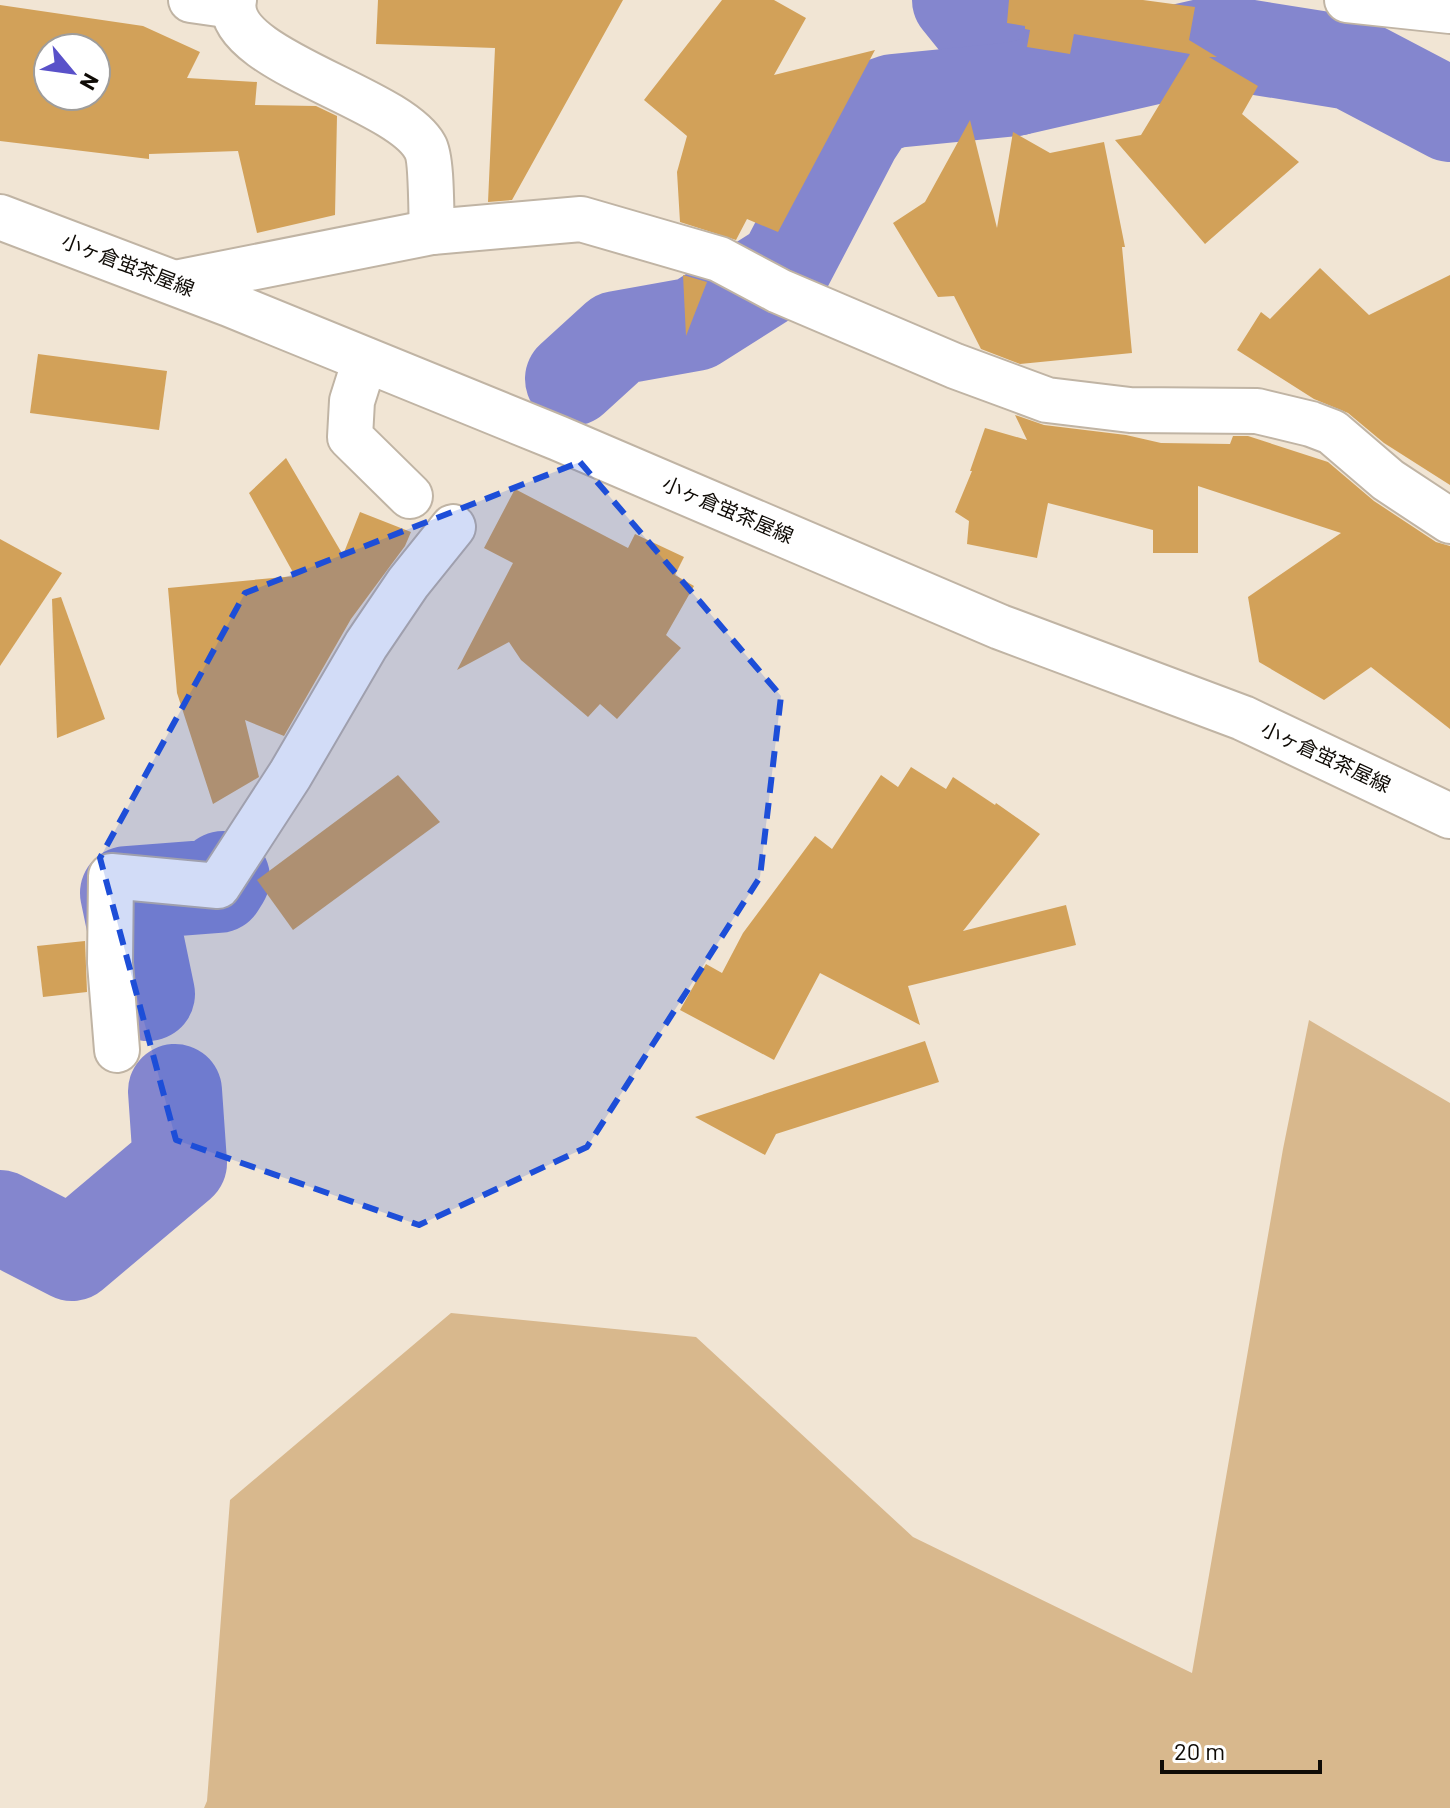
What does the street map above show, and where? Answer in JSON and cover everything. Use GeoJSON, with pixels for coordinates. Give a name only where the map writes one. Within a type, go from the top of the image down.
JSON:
{"type":"FeatureCollection","features":[{"type":"Feature","properties":{"kind":"street"},"geometry":{"type":"LineString","coordinates":[[1347,0],[1450,11]]}},
{"type":"Feature","properties":{"kind":"street"},"geometry":{"type":"LineString","coordinates":[[219,2],[238,27],[271,52],[409,126],[427,149],[432,232]]}},
{"type":"Feature","properties":{"kind":"street","name":"小ヶ倉蛍茶屋線"},"geometry":{"type":"LineString","coordinates":[[0,217],[175,283],[558,438],[1000,627],[1243,718],[1450,816]]}},
{"type":"Feature","properties":{"kind":"street"},"geometry":{"type":"LineString","coordinates":[[175,283],[432,232],[581,219],[719,259],[955,366],[1047,400],[1130,410],[1257,411],[1322,428],[1352,447],[1388,480],[1450,521]]}},
{"type":"Feature","properties":{"kind":"street"},"geometry":{"type":"LineString","coordinates":[[365,360],[352,401],[350,437],[410,496]]}},
{"type":"Feature","properties":{"kind":"street"},"geometry":{"type":"LineString","coordinates":[[117,1050],[110,963],[111,876],[218,886],[290,775],[366,645],[408,583],[453,527]]}},
{"type":"Feature","properties":{"kind":"highlighted area"},"geometry":{"type":"Polygon","coordinates":[[[580,462],[781,696],[760,877],[587,1147],[419,1225],[176,1140],[100,858],[245,593],[580,462]]]}},
{"type":"Feature","properties":{"kind":"shaded area"},"geometry":{"type":"Polygon","coordinates":[[[1309,1020],[1450,1103],[1450,1808],[204,1808],[207,1801],[230,1500],[451,1313],[696,1337],[913,1537],[1192,1673],[1283,1149],[1309,1020]]]}},
{"type":"Feature","properties":{"kind":"building"},"geometry":{"type":"Polygon","coordinates":[[[378,0],[623,0],[512,200],[488,202],[495,48],[376,44],[378,0]]]}},
{"type":"Feature","properties":{"kind":"building"},"geometry":{"type":"Polygon","coordinates":[[[722,0],[774,0],[806,18],[774,75],[875,50],[778,232],[747,219],[736,240],[680,222],[677,172],[687,136],[644,100],[722,0]]]}},
{"type":"Feature","properties":{"kind":"building"},"geometry":{"type":"Polygon","coordinates":[[[1009,0],[1143,0],[1195,7],[1189,40],[1217,57],[1209,57],[1258,86],[1242,114],[1299,162],[1205,244],[1115,140],[1141,135],[1190,54],[1074,34],[1070,54],[1027,47],[1030,30],[1007,23],[1009,0]]]}},
{"type":"Feature","properties":{"kind":"building"},"geometry":{"type":"Polygon","coordinates":[[[0,5],[143,26],[200,52],[187,78],[257,82],[255,105],[316,106],[337,116],[335,215],[257,233],[238,151],[149,154],[149,159],[0,141],[0,5]]]}},
{"type":"Feature","properties":{"kind":"building"},"geometry":{"type":"Polygon","coordinates":[[[970,120],[997,228],[1013,132],[1050,153],[1104,142],[1125,247],[1122,247],[1132,353],[1020,364],[981,349],[954,296],[938,297],[893,223],[925,202],[970,120]]]}},
{"type":"Feature","properties":{"kind":"building"},"geometry":{"type":"Polygon","coordinates":[[[1320,268],[1369,315],[1450,275],[1450,485],[1384,443],[1348,413],[1314,399],[1237,350],[1261,312],[1270,319],[1320,268]]]}},
{"type":"Feature","properties":{"kind":"building"},"geometry":{"type":"Polygon","coordinates":[[[683,275],[707,282],[686,336],[683,275]]]}},
{"type":"Feature","properties":{"kind":"building"},"geometry":{"type":"Polygon","coordinates":[[[38,354],[167,371],[159,430],[30,413],[38,354]]]}},
{"type":"Feature","properties":{"kind":"building"},"geometry":{"type":"Polygon","coordinates":[[[1015,415],[1044,425],[1126,435],[1161,443],[1230,444],[1233,436],[1248,436],[1328,462],[1374,501],[1436,542],[1450,546],[1450,729],[1371,667],[1324,700],[1259,662],[1248,597],[1341,533],[1198,486],[1198,553],[1153,553],[1153,530],[1048,503],[1037,558],[967,544],[969,521],[955,512],[985,428],[1027,440],[1015,415]]]}},
{"type":"Feature","properties":{"kind":"building"},"geometry":{"type":"Polygon","coordinates":[[[286,458],[343,555],[360,512],[411,532],[405,546],[351,619],[284,736],[245,720],[259,777],[213,804],[177,693],[168,588],[295,576],[249,493],[286,458]]]}},
{"type":"Feature","properties":{"kind":"building"},"geometry":{"type":"Polygon","coordinates":[[[515,489],[628,548],[635,534],[684,557],[675,575],[694,586],[666,635],[681,648],[617,719],[600,704],[588,717],[521,660],[509,642],[457,670],[513,563],[484,548],[515,489]]]}},
{"type":"Feature","properties":{"kind":"building"},"geometry":{"type":"Polygon","coordinates":[[[0,539],[62,573],[0,666],[0,539]]]}},
{"type":"Feature","properties":{"kind":"building"},"geometry":{"type":"Polygon","coordinates":[[[61,597],[105,719],[57,738],[52,599],[61,597]]]}},
{"type":"Feature","properties":{"kind":"building"},"geometry":{"type":"Polygon","coordinates":[[[911,767],[946,789],[953,777],[1040,834],[963,931],[1066,905],[1076,945],[908,986],[920,1025],[820,973],[774,1060],[680,1010],[706,964],[722,973],[743,933],[815,836],[832,849],[881,775],[898,787],[911,767]]]}},
{"type":"Feature","properties":{"kind":"building"},"geometry":{"type":"Polygon","coordinates":[[[398,775],[440,822],[293,930],[257,880],[398,775]]]}},
{"type":"Feature","properties":{"kind":"building"},"geometry":{"type":"Polygon","coordinates":[[[85,941],[87,992],[43,997],[37,946],[85,941]]]}},
{"type":"Feature","properties":{"kind":"building"},"geometry":{"type":"Polygon","coordinates":[[[925,1041],[939,1082],[776,1134],[765,1155],[695,1117],[925,1041]]]}},
{"type":"Feature","properties":{"kind":"waterway"},"geometry":{"type":"LineString","coordinates":[[959,0],[980,26],[1015,89]]}},
{"type":"Feature","properties":{"kind":"waterway"},"geometry":{"type":"LineString","coordinates":[[572,379],[617,338],[695,324],[785,267],[854,135],[871,109],[894,101],[1015,89],[1220,42],[1351,63],[1450,115]]}},
{"type":"Feature","properties":{"kind":"waterway"},"geometry":{"type":"LineString","coordinates":[[148,994],[127,893],[218,886],[223,878]]}},
{"type":"Feature","properties":{"kind":"waterway"},"geometry":{"type":"LineString","coordinates":[[0,1217],[72,1254],[180,1163],[175,1091]]}}]}
